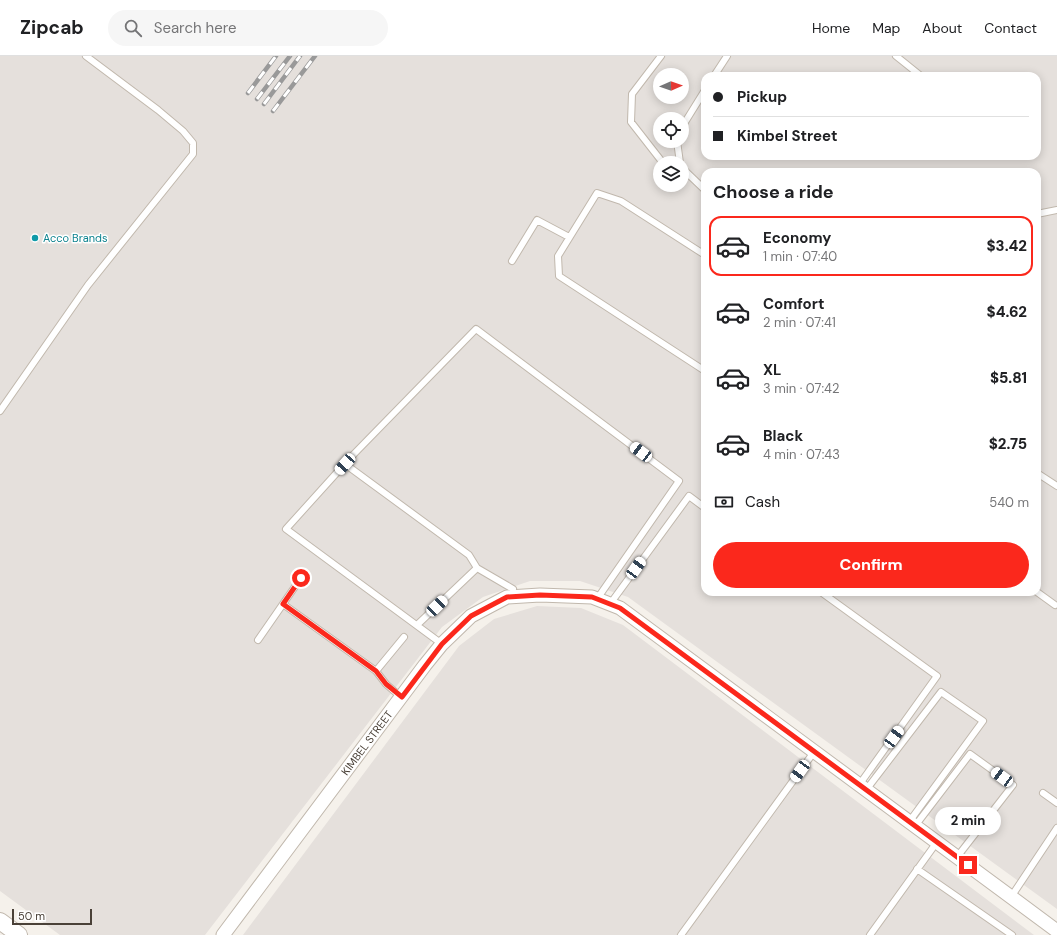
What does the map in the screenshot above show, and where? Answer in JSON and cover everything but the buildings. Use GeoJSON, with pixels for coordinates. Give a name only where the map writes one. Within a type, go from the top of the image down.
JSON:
{"type":"FeatureCollection","features":[{"type":"Feature","properties":{"kind":"street","name":"KIMBEL STREET"},"geometry":{"type":"LineString","coordinates":[[223,935],[442,644],[471,616],[507,597],[540,595],[592,597],[620,608],[1057,931]]}},
{"type":"Feature","properties":{"kind":"street"},"geometry":{"type":"LineString","coordinates":[[0,921],[19,935]]}},
{"type":"Feature","properties":{"kind":"lane"},"geometry":{"type":"LineString","coordinates":[[0,411],[88,285],[193,154],[193,143],[183,131],[167,117],[86,56]]}},
{"type":"Feature","properties":{"kind":"lane"},"geometry":{"type":"LineString","coordinates":[[658,156],[631,122],[632,94],[661,56]]}},
{"type":"Feature","properties":{"kind":"lane"},"geometry":{"type":"LineString","coordinates":[[717,72],[727,56]]}},
{"type":"Feature","properties":{"kind":"lane"},"geometry":{"type":"LineString","coordinates":[[896,56],[915,72]]}},
{"type":"Feature","properties":{"kind":"lane"},"geometry":{"type":"LineString","coordinates":[[689,116],[701,96]]}},
{"type":"Feature","properties":{"kind":"lane"},"geometry":{"type":"LineString","coordinates":[[689,175],[701,186]]}},
{"type":"Feature","properties":{"kind":"lane"},"geometry":{"type":"LineString","coordinates":[[701,252],[621,201],[597,193],[558,256],[559,276],[701,368]]}},
{"type":"Feature","properties":{"kind":"lane"},"geometry":{"type":"LineString","coordinates":[[1041,213],[1057,210]]}},
{"type":"Feature","properties":{"kind":"lane"},"geometry":{"type":"LineString","coordinates":[[512,261],[537,220],[569,237]]}},
{"type":"Feature","properties":{"kind":"lane"},"geometry":{"type":"LineString","coordinates":[[442,644],[286,529],[345,464],[476,329],[679,481],[597,599]]}},
{"type":"Feature","properties":{"kind":"lane"},"geometry":{"type":"LineString","coordinates":[[345,464],[469,555],[477,568],[513,588]]}},
{"type":"Feature","properties":{"kind":"lane"},"geometry":{"type":"LineString","coordinates":[[1041,476],[1057,486]]}},
{"type":"Feature","properties":{"kind":"lane"},"geometry":{"type":"LineString","coordinates":[[610,604],[689,496],[701,505]]}},
{"type":"Feature","properties":{"kind":"lane"},"geometry":{"type":"LineString","coordinates":[[417,625],[477,568]]}},
{"type":"Feature","properties":{"kind":"lane"},"geometry":{"type":"LineString","coordinates":[[258,640],[301,578]]}},
{"type":"Feature","properties":{"kind":"lane"},"geometry":{"type":"LineString","coordinates":[[1041,595],[1055,605]]}},
{"type":"Feature","properties":{"kind":"lane"},"geometry":{"type":"LineString","coordinates":[[827,596],[937,676],[863,788]]}},
{"type":"Feature","properties":{"kind":"lane"},"geometry":{"type":"LineString","coordinates":[[283,604],[376,671],[386,684],[402,697]]}},
{"type":"Feature","properties":{"kind":"lane"},"geometry":{"type":"LineString","coordinates":[[376,671],[404,637]]}},
{"type":"Feature","properties":{"kind":"lane"},"geometry":{"type":"LineString","coordinates":[[863,788],[942,692],[983,721],[912,824]]}},
{"type":"Feature","properties":{"kind":"lane"},"geometry":{"type":"LineString","coordinates":[[681,935],[814,752]]}},
{"type":"Feature","properties":{"kind":"lane"},"geometry":{"type":"LineString","coordinates":[[912,824],[970,754],[1013,785],[957,857]]}},
{"type":"Feature","properties":{"kind":"lane"},"geometry":{"type":"LineString","coordinates":[[1043,792],[1057,803]]}},
{"type":"Feature","properties":{"kind":"lane"},"geometry":{"type":"LineString","coordinates":[[1011,897],[1057,828]]}},
{"type":"Feature","properties":{"kind":"lane"},"geometry":{"type":"LineString","coordinates":[[870,935],[937,842]]}},
{"type":"Feature","properties":{"kind":"lane"},"geometry":{"type":"LineString","coordinates":[[917,869],[1012,935]]}},
{"type":"Feature","properties":{"kind":"shaded area"},"geometry":{"type":"Polygon","coordinates":[[[0,56],[1057,56],[1057,909],[628,597],[580,581],[530,581],[483,597],[442,627],[205,935],[60,935],[0,891],[0,56]]]}},
{"type":"Feature","properties":{"kind":"shaded area"},"geometry":{"type":"Polygon","coordinates":[[[537,606],[581,608],[623,625],[1034,935],[243,935],[459,646],[494,619],[537,606]]]}},
{"type":"Feature","properties":{"kind":"railway"},"geometry":{"type":"LineString","coordinates":[[248,93],[276,56]]}},
{"type":"Feature","properties":{"kind":"railway"},"geometry":{"type":"LineString","coordinates":[[257,99],[290,56]]}},
{"type":"Feature","properties":{"kind":"railway"},"geometry":{"type":"LineString","coordinates":[[264,104],[300,56]]}},
{"type":"Feature","properties":{"kind":"railway"},"geometry":{"type":"LineString","coordinates":[[273,111],[315,56]]}},
{"type":"Feature","properties":{"kind":"place","name":"Acco Brands"},"geometry":{"type":"Point","coordinates":[35,238]}},
{"type":"Feature","properties":{"kind":"route"},"geometry":{"type":"LineString","coordinates":[[301,578],[283,604],[376,671],[386,684],[402,697],[442,644],[471,616],[507,597],[540,595],[592,597],[620,608],[968,865]]}}]}
